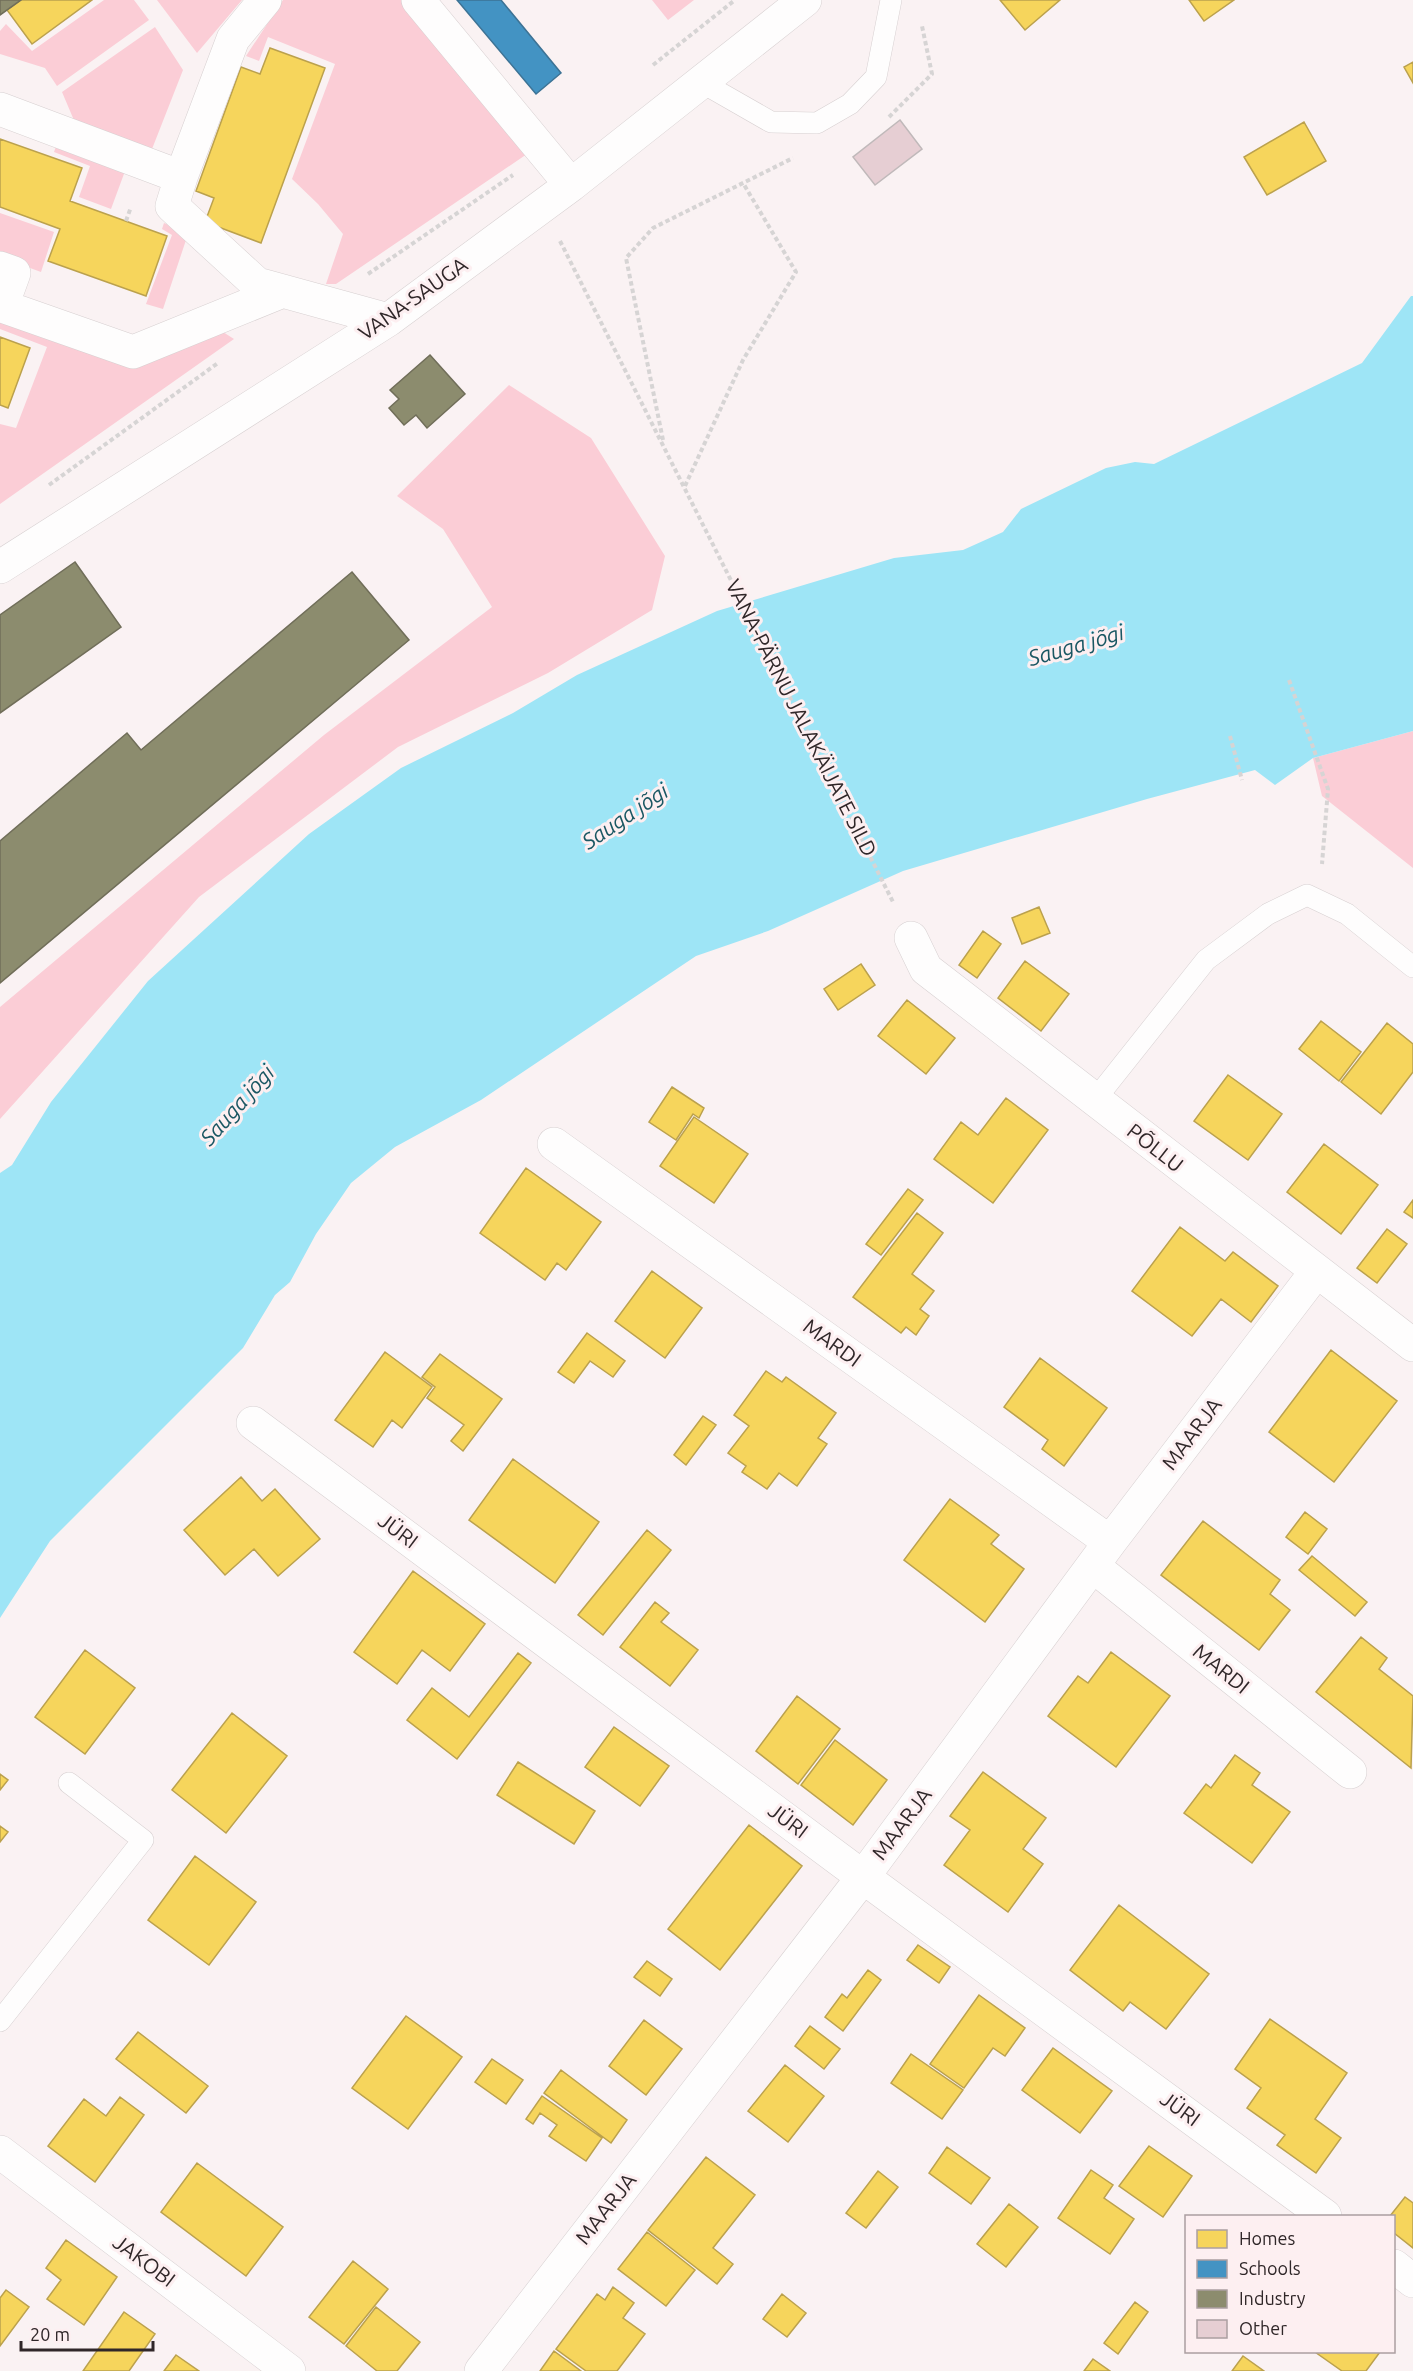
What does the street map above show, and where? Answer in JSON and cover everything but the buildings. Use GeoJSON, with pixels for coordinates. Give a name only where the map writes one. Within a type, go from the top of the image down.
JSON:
{"type":"FeatureCollection","features":[{"type":"Feature","properties":{"kind":"street"},"geometry":{"type":"LineString","coordinates":[[265,0],[233,39],[172,206],[257,284],[388,320]]}},
{"type":"Feature","properties":{"kind":"street"},"geometry":{"type":"LineString","coordinates":[[418,0],[571,185]]}},
{"type":"Feature","properties":{"kind":"street","name":"VANA-SAUGA"},"geometry":{"type":"LineString","coordinates":[[0,567],[388,320],[571,185],[805,0]]}},
{"type":"Feature","properties":{"kind":"street"},"geometry":{"type":"LineString","coordinates":[[0,109],[181,177]]}},
{"type":"Feature","properties":{"kind":"street"},"geometry":{"type":"LineString","coordinates":[[0,268],[14,273],[2,306],[133,352],[283,291]]}},
{"type":"Feature","properties":{"kind":"street","name":"PÕLLU"},"geometry":{"type":"LineString","coordinates":[[911,938],[926,969],[1094,1101],[1413,1345]]}},
{"type":"Feature","properties":{"kind":"street","name":"MARDI"},"geometry":{"type":"LineString","coordinates":[[554,1144],[1102,1554],[1350,1772]]}},
{"type":"Feature","properties":{"kind":"street","name":"MAARJA"},"geometry":{"type":"LineString","coordinates":[[481,2371],[863,1877],[1102,1554],[1316,1272]]}},
{"type":"Feature","properties":{"kind":"street","name":"JÜRI"},"geometry":{"type":"LineString","coordinates":[[253,1423],[863,1877],[1323,2215]]}},
{"type":"Feature","properties":{"kind":"street","name":"JAKOBI"},"geometry":{"type":"LineString","coordinates":[[0,2152],[289,2371]]}},
{"type":"Feature","properties":{"kind":"street"},"geometry":{"type":"LineString","coordinates":[[1395,2267],[1413,2281]]}},
{"type":"Feature","properties":{"kind":"lane"},"geometry":{"type":"LineString","coordinates":[[700,82],[771,122],[817,123],[850,104],[876,77],[891,0]]}},
{"type":"Feature","properties":{"kind":"lane"},"geometry":{"type":"LineString","coordinates":[[1094,1101],[1206,960],[1278,910],[1307,896],[1347,915],[1413,967]]}},
{"type":"Feature","properties":{"kind":"lane"},"geometry":{"type":"LineString","coordinates":[[0,2021],[143,1840],[69,1783]]}},
{"type":"Feature","properties":{"kind":"path"},"geometry":{"type":"LineString","coordinates":[[645,72],[735,0]]}},
{"type":"Feature","properties":{"kind":"path"},"geometry":{"type":"LineString","coordinates":[[887,118],[932,74],[921,23]]}},
{"type":"Feature","properties":{"kind":"path"},"geometry":{"type":"LineString","coordinates":[[326,303],[546,152]]}},
{"type":"Feature","properties":{"kind":"path"},"geometry":{"type":"LineString","coordinates":[[663,443],[651,372],[626,258],[653,228],[803,153]]}},
{"type":"Feature","properties":{"kind":"path"},"geometry":{"type":"LineString","coordinates":[[685,487],[743,360],[796,272],[743,183]]}},
{"type":"Feature","properties":{"kind":"path","name":"VANA-PÄRNU JALAKÄIJATE SILD"},"geometry":{"type":"LineString","coordinates":[[542,206],[692,499],[911,938]]}},
{"type":"Feature","properties":{"kind":"path"},"geometry":{"type":"LineString","coordinates":[[48,486],[220,361]]}},
{"type":"Feature","properties":{"kind":"path"},"geometry":{"type":"LineString","coordinates":[[1289,680],[1328,789],[1321,902]]}},
{"type":"Feature","properties":{"kind":"path"},"geometry":{"type":"LineString","coordinates":[[1230,736],[1242,780]]}},
{"type":"Feature","properties":{"kind":"shaded area"},"geometry":{"type":"Polygon","coordinates":[[[104,0],[134,0],[149,20],[57,86],[45,68],[0,54],[0,31],[6,24],[32,51],[104,0]]]}},
{"type":"Feature","properties":{"kind":"shaded area"},"geometry":{"type":"Polygon","coordinates":[[[157,0],[242,0],[197,53],[157,0]]]}},
{"type":"Feature","properties":{"kind":"shaded area"},"geometry":{"type":"Polygon","coordinates":[[[283,0],[402,0],[527,154],[336,284],[326,284],[343,234],[318,204],[292,179],[335,64],[268,37],[259,61],[246,56],[283,0]]]}},
{"type":"Feature","properties":{"kind":"shaded area"},"geometry":{"type":"Polygon","coordinates":[[[652,0],[694,0],[668,20],[652,0]]]}},
{"type":"Feature","properties":{"kind":"shaded area"},"geometry":{"type":"Polygon","coordinates":[[[155,27],[183,70],[152,149],[76,125],[62,92],[155,27]]]}},
{"type":"Feature","properties":{"kind":"shaded area"},"geometry":{"type":"Polygon","coordinates":[[[59,138],[128,163],[111,209],[79,197],[90,166],[54,152],[59,138]]]}},
{"type":"Feature","properties":{"kind":"shaded area"},"geometry":{"type":"Polygon","coordinates":[[[0,213],[54,232],[41,272],[0,257],[0,213]]]}},
{"type":"Feature","properties":{"kind":"shaded area"},"geometry":{"type":"Polygon","coordinates":[[[164,223],[181,230],[186,240],[163,309],[146,304],[172,235],[162,229],[164,223]]]}},
{"type":"Feature","properties":{"kind":"shaded area"},"geometry":{"type":"Polygon","coordinates":[[[0,321],[128,362],[223,332],[234,339],[0,504],[0,424],[16,428],[47,347],[0,329],[0,321]]]}},
{"type":"Feature","properties":{"kind":"shaded area"},"geometry":{"type":"Polygon","coordinates":[[[509,385],[591,438],[665,556],[652,610],[548,673],[398,747],[199,897],[0,1119],[0,1007],[324,735],[492,607],[443,529],[397,496],[509,385]]]}},
{"type":"Feature","properties":{"kind":"shaded area"},"geometry":{"type":"Polygon","coordinates":[[[1413,731],[1413,868],[1322,796],[1313,758],[1413,731]]]}},
{"type":"Feature","properties":{"kind":"water","name":"Sauga jõgi"},"geometry":{"type":"Polygon","coordinates":[[[1413,296],[1413,731],[1313,758],[1275,785],[1255,770],[1147,799],[903,871],[768,931],[696,956],[481,1100],[395,1147],[351,1183],[316,1234],[290,1282],[275,1295],[243,1348],[50,1541],[0,1618],[0,1173],[12,1165],[51,1102],[148,981],[309,834],[401,768],[513,713],[577,675],[717,611],[894,558],[963,550],[1003,532],[1021,509],[1106,468],[1135,462],[1154,464],[1362,363],[1413,296]]]}}]}
